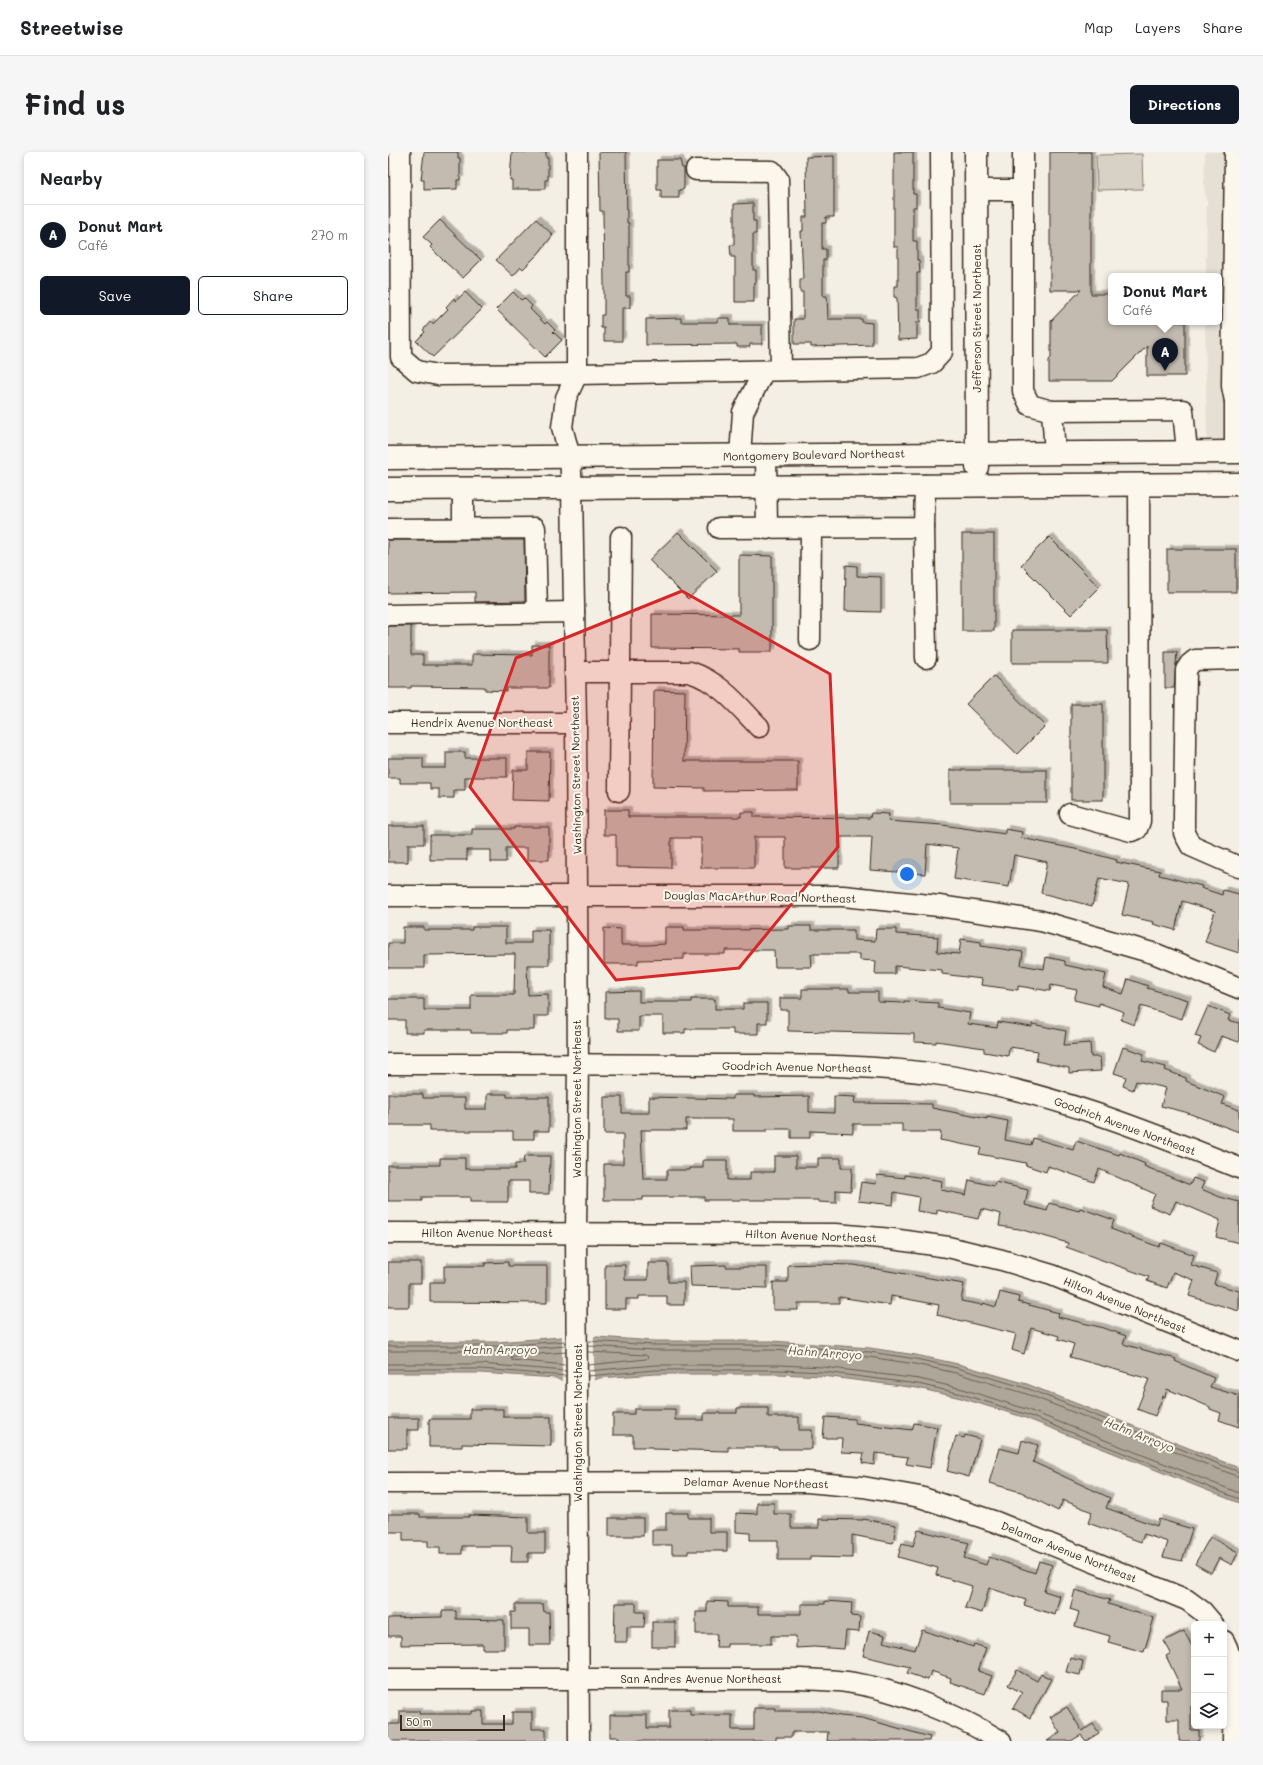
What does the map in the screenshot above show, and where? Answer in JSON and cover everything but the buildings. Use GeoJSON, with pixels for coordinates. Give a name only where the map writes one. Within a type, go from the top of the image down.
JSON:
{"type":"FeatureCollection","features":[{"type":"Feature","properties":{"kind":"main road","name":"Jefferson Street Northeast"},"geometry":{"type":"LineString","coordinates":[[976,152],[976,485]]}},
{"type":"Feature","properties":{"kind":"main road","name":"Montgomery Boulevard Northeast"},"geometry":{"type":"LineString","coordinates":[[388,458],[1237,452]]}},
{"type":"Feature","properties":{"kind":"main road"},"geometry":{"type":"LineString","coordinates":[[388,489],[1239,484]]}},
{"type":"Feature","properties":{"kind":"street"},"geometry":{"type":"LineString","coordinates":[[400,152],[401,357],[417,371],[438,375],[918,368],[932,363],[942,352],[942,152]]}},
{"type":"Feature","properties":{"kind":"street"},"geometry":{"type":"LineString","coordinates":[[577,152],[577,374]]}},
{"type":"Feature","properties":{"kind":"street"},"geometry":{"type":"LineString","coordinates":[[1023,152],[1023,391],[1030,404],[1052,411],[1183,410],[1188,452]]}},
{"type":"Feature","properties":{"kind":"street"},"geometry":{"type":"LineString","coordinates":[[1236,152],[1232,386],[1237,401],[1237,452]]}},
{"type":"Feature","properties":{"kind":"street"},"geometry":{"type":"LineString","coordinates":[[696,170],[772,170],[778,179],[772,371],[743,412],[740,456]]}},
{"type":"Feature","properties":{"kind":"street"},"geometry":{"type":"LineString","coordinates":[[976,190],[1023,190]]}},
{"type":"Feature","properties":{"kind":"street","name":"Washington Street Northeast"},"geometry":{"type":"LineString","coordinates":[[577,374],[566,398],[562,427],[570,457],[572,489],[576,723],[578,1064],[576,1232],[579,1482],[579,1741]]}},
{"type":"Feature","properties":{"kind":"street"},"geometry":{"type":"LineString","coordinates":[[1052,411],[1056,453]]}},
{"type":"Feature","properties":{"kind":"street"},"geometry":{"type":"LineString","coordinates":[[766,455],[767,529]]}},
{"type":"Feature","properties":{"kind":"street"},"geometry":{"type":"LineString","coordinates":[[1070,814],[1131,831],[1137,829],[1140,821],[1139,484]]}},
{"type":"Feature","properties":{"kind":"street"},"geometry":{"type":"LineString","coordinates":[[925,485],[924,527],[926,658]]}},
{"type":"Feature","properties":{"kind":"street"},"geometry":{"type":"LineString","coordinates":[[462,528],[463,489]]}},
{"type":"Feature","properties":{"kind":"street"},"geometry":{"type":"LineString","coordinates":[[719,528],[767,529],[924,527]]}},
{"type":"Feature","properties":{"kind":"street"},"geometry":{"type":"LineString","coordinates":[[388,529],[535,528],[537,613]]}},
{"type":"Feature","properties":{"kind":"street"},"geometry":{"type":"LineString","coordinates":[[810,528],[810,640]]}},
{"type":"Feature","properties":{"kind":"street"},"geometry":{"type":"LineString","coordinates":[[619,791],[621,537]]}},
{"type":"Feature","properties":{"kind":"street"},"geometry":{"type":"LineString","coordinates":[[388,615],[574,612]]}},
{"type":"Feature","properties":{"kind":"street"},"geometry":{"type":"LineString","coordinates":[[1239,659],[1195,660],[1186,670],[1184,818],[1184,833],[1191,846],[1239,867]]}},
{"type":"Feature","properties":{"kind":"street"},"geometry":{"type":"LineString","coordinates":[[575,672],[690,672],[700,675],[725,690],[760,727]]}},
{"type":"Feature","properties":{"kind":"street","name":"Hendrix Avenue Northeast"},"geometry":{"type":"LineString","coordinates":[[388,723],[576,723]]}},
{"type":"Feature","properties":{"kind":"street","name":"Douglas MacArthur Road Northeast"},"geometry":{"type":"LineString","coordinates":[[388,896],[842,896],[939,906],[1041,921],[1156,954],[1239,988]]}},
{"type":"Feature","properties":{"kind":"street","name":"Goodrich Avenue Northeast"},"geometry":{"type":"LineString","coordinates":[[388,1064],[854,1066],[948,1076],[1011,1088],[1078,1107],[1239,1168]]}},
{"type":"Feature","properties":{"kind":"street","name":"Hilton Avenue Northeast"},"geometry":{"type":"LineString","coordinates":[[388,1233],[576,1232],[836,1234],[892,1239],[948,1247],[1002,1260],[1052,1275],[1239,1351]]}},
{"type":"Feature","properties":{"kind":"street","name":"Delamar Avenue Northeast"},"geometry":{"type":"LineString","coordinates":[[388,1483],[807,1482],[863,1487],[920,1497],[996,1522],[1187,1600],[1202,1611],[1210,1621]]}},
{"type":"Feature","properties":{"kind":"street"},"geometry":{"type":"LineString","coordinates":[[1227,1648],[1233,1674],[1233,1741]]}},
{"type":"Feature","properties":{"kind":"street","name":"San Andres Avenue Northeast"},"geometry":{"type":"LineString","coordinates":[[388,1679],[801,1679],[848,1682],[900,1695],[972,1724],[1001,1741]]}},
{"type":"Feature","properties":{"kind":"highlighted area"},"geometry":{"type":"Polygon","coordinates":[[[682,591],[830,674],[838,847],[739,968],[616,980],[470,787],[516,658],[682,591]]]}},
{"type":"Feature","properties":{"kind":"shaded area"},"geometry":{"type":"Polygon","coordinates":[[[1205,152],[1239,152],[1239,441],[1207,440],[1205,325],[1222,325],[1222,273],[1206,273],[1207,202],[1204,187],[1205,152]]]}},
{"type":"Feature","properties":{"kind":"shaded area"},"geometry":{"type":"Polygon","coordinates":[[[1142,154],[1143,189],[1097,190],[1096,155],[1142,154]]]}},
{"type":"Feature","properties":{"kind":"water","name":"Hahn Arroyo"},"geometry":{"type":"Polygon","coordinates":[[[561,1337],[598,1337],[654,1341],[772,1341],[870,1348],[916,1355],[958,1364],[1027,1384],[1239,1468],[1239,1503],[1023,1417],[961,1398],[917,1388],[823,1376],[779,1374],[656,1374],[599,1378],[595,1380],[559,1380],[556,1378],[481,1373],[388,1373],[388,1342],[497,1342],[561,1337]]]}},
{"type":"Feature","properties":{"kind":"pier"},"geometry":{"type":"Polygon","coordinates":[[[562,1335],[594,1335],[594,1382],[562,1382],[562,1335]]]}},
{"type":"Feature","properties":{"kind":"place","name":"Donut Mart"},"geometry":{"type":"Point","coordinates":[1165,371]}}]}
